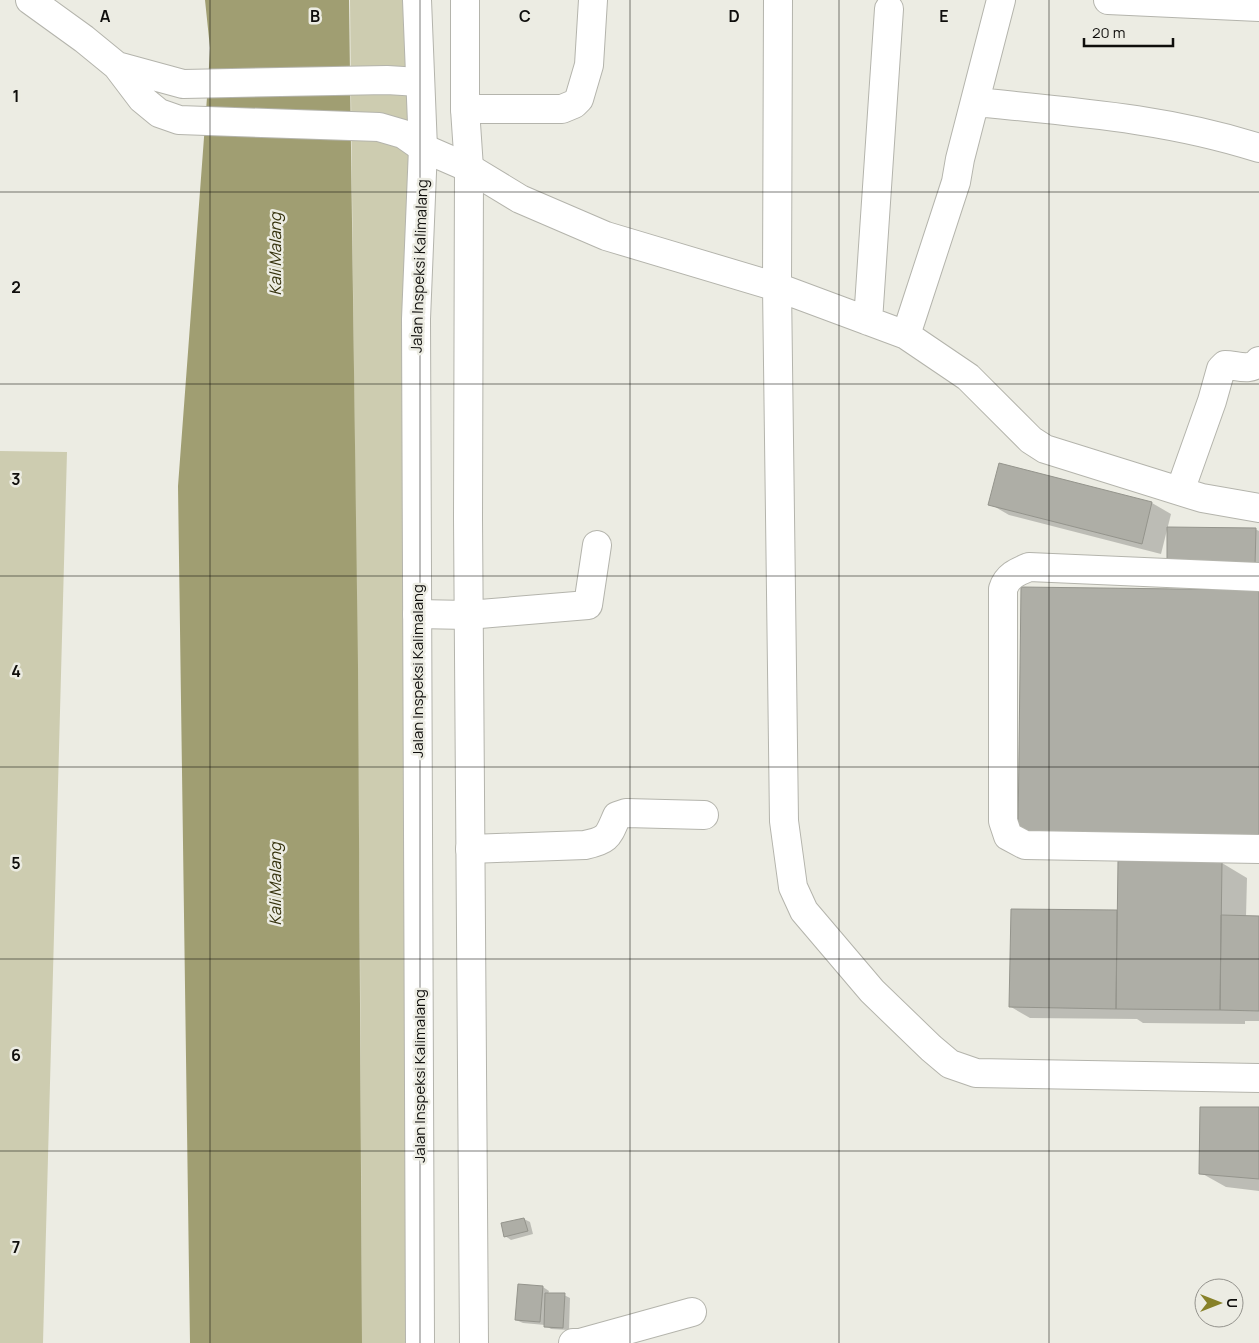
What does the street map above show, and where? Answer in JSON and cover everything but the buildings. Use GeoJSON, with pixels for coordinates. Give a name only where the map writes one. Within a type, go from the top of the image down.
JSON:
{"type":"FeatureCollection","features":[{"type":"Feature","properties":{"kind":"street"},"geometry":{"type":"LineString","coordinates":[[30,0],[84,39],[117,66],[142,99],[159,113],[179,120],[379,127],[403,134],[423,148],[469,168],[520,199],[606,236],[777,286],[906,335],[968,378],[1031,440],[1046,449],[1202,498],[1259,508]]}},
{"type":"Feature","properties":{"kind":"street","name":"Jalan Inspeksi Kalimalang"},"geometry":{"type":"LineString","coordinates":[[417,0],[423,148],[416,319],[420,1343]]}},
{"type":"Feature","properties":{"kind":"street"},"geometry":{"type":"LineString","coordinates":[[465,0],[465,110],[469,168],[468,615],[474,1343]]}},
{"type":"Feature","properties":{"kind":"street"},"geometry":{"type":"LineString","coordinates":[[465,110],[562,108],[574,104],[579,99],[589,65],[593,0]]}},
{"type":"Feature","properties":{"kind":"street"},"geometry":{"type":"LineString","coordinates":[[778,0],[777,286],[784,820],[793,886],[804,912],[872,991],[950,1064],[976,1073],[1259,1078]]}},
{"type":"Feature","properties":{"kind":"street"},"geometry":{"type":"LineString","coordinates":[[906,335],[956,182],[960,159],[1002,0]]}},
{"type":"Feature","properties":{"kind":"street"},"geometry":{"type":"LineString","coordinates":[[1108,0],[1259,7]]}},
{"type":"Feature","properties":{"kind":"street"},"geometry":{"type":"LineString","coordinates":[[868,321],[889,9]]}},
{"type":"Feature","properties":{"kind":"street"},"geometry":{"type":"LineString","coordinates":[[117,66],[183,84],[387,80],[419,82]]}},
{"type":"Feature","properties":{"kind":"street"},"geometry":{"type":"LineString","coordinates":[[976,102],[1126,117],[1213,134],[1259,148]]}},
{"type":"Feature","properties":{"kind":"street"},"geometry":{"type":"LineString","coordinates":[[1180,491],[1212,401],[1221,369],[1225,365],[1251,368],[1258,364],[1259,361]]}},
{"type":"Feature","properties":{"kind":"street"},"geometry":{"type":"LineString","coordinates":[[417,614],[468,615],[588,605],[597,545]]}},
{"type":"Feature","properties":{"kind":"street"},"geometry":{"type":"LineString","coordinates":[[1259,577],[1029,567],[1012,575],[1005,581],[1003,589],[1003,822],[1008,836],[1025,845],[1259,848]]}},
{"type":"Feature","properties":{"kind":"street"},"geometry":{"type":"LineString","coordinates":[[470,849],[585,846],[601,842],[610,832],[617,816],[626,813],[704,815]]}},
{"type":"Feature","properties":{"kind":"street"},"geometry":{"type":"LineString","coordinates":[[573,1343],[580,1343],[692,1312]]}},
{"type":"Feature","properties":{"kind":"green space"},"geometry":{"type":"Polygon","coordinates":[[[350,0],[416,0],[420,1343],[362,1343],[360,947],[350,0]]]}},
{"type":"Feature","properties":{"kind":"green space"},"geometry":{"type":"Polygon","coordinates":[[[0,451],[67,452],[43,1343],[0,1343],[0,451]]]}},
{"type":"Feature","properties":{"kind":"water","name":"Kali Malang"},"geometry":{"type":"Polygon","coordinates":[[[205,0],[349,0],[358,667],[362,1343],[190,1343],[178,486],[210,48],[205,0]]]}}]}
